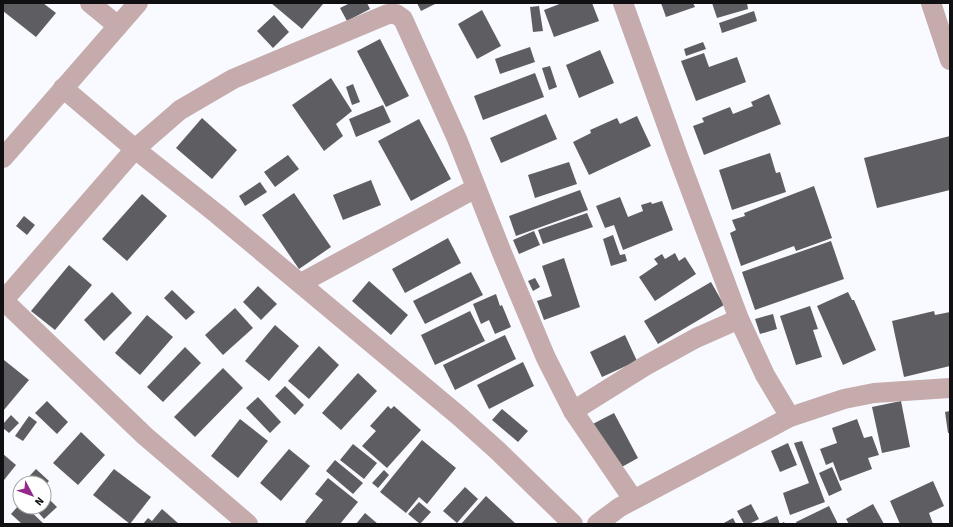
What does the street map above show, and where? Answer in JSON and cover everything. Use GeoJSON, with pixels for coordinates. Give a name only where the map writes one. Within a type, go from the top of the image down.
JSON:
{"type":"FeatureCollection","features":[{"type":"Feature","properties":{"kind":"street"},"geometry":{"type":"LineString","coordinates":[[90,3],[118,26]]}},
{"type":"Feature","properties":{"kind":"street"},"geometry":{"type":"LineString","coordinates":[[3,158],[138,3]]}},
{"type":"Feature","properties":{"kind":"street"},"geometry":{"type":"LineString","coordinates":[[623,3],[678,156],[739,318],[765,375],[790,417]]}},
{"type":"Feature","properties":{"kind":"street"},"geometry":{"type":"LineString","coordinates":[[931,3],[950,60]]}},
{"type":"Feature","properties":{"kind":"street"},"geometry":{"type":"LineString","coordinates":[[248,524],[145,436],[3,300],[135,149],[180,110],[233,79],[388,14],[396,14],[403,19],[457,139],[502,253],[546,358],[573,411],[633,499]]}},
{"type":"Feature","properties":{"kind":"street"},"geometry":{"type":"LineString","coordinates":[[63,88],[459,416],[498,451],[573,524]]}},
{"type":"Feature","properties":{"kind":"street"},"geometry":{"type":"LineString","coordinates":[[301,284],[476,188]]}},
{"type":"Feature","properties":{"kind":"street"},"geometry":{"type":"LineString","coordinates":[[573,411],[645,366],[696,338],[739,318]]}},
{"type":"Feature","properties":{"kind":"street"},"geometry":{"type":"LineString","coordinates":[[597,524],[633,499],[790,417],[844,399],[874,393],[950,388]]}},
{"type":"Feature","properties":{"kind":"building"},"geometry":{"type":"Polygon","coordinates":[[[3,3],[43,3],[56,13],[36,37],[3,11],[3,3]]]}},
{"type":"Feature","properties":{"kind":"building"},"geometry":{"type":"Polygon","coordinates":[[[271,3],[321,3],[323,4],[302,29],[271,3]]]}},
{"type":"Feature","properties":{"kind":"building"},"geometry":{"type":"Polygon","coordinates":[[[350,3],[367,3],[370,9],[347,21],[340,8],[350,3]]]}},
{"type":"Feature","properties":{"kind":"building"},"geometry":{"type":"Polygon","coordinates":[[[417,3],[437,3],[421,11],[417,3]]]}},
{"type":"Feature","properties":{"kind":"building"},"geometry":{"type":"Polygon","coordinates":[[[562,3],[592,3],[599,21],[554,37],[544,10],[562,3]]]}},
{"type":"Feature","properties":{"kind":"building"},"geometry":{"type":"Polygon","coordinates":[[[661,3],[693,3],[695,7],[666,17],[661,3]]]}},
{"type":"Feature","properties":{"kind":"building"},"geometry":{"type":"Polygon","coordinates":[[[712,3],[747,3],[748,9],[717,18],[712,3]]]}},
{"type":"Feature","properties":{"kind":"building"},"geometry":{"type":"Polygon","coordinates":[[[539,6],[543,31],[533,32],[530,7],[539,6]]]}},
{"type":"Feature","properties":{"kind":"building"},"geometry":{"type":"Polygon","coordinates":[[[482,10],[501,46],[477,59],[458,24],[482,10]]]}},
{"type":"Feature","properties":{"kind":"building"},"geometry":{"type":"Polygon","coordinates":[[[754,11],[757,21],[722,33],[719,23],[754,11]]]}},
{"type":"Feature","properties":{"kind":"building"},"geometry":{"type":"Polygon","coordinates":[[[274,15],[289,32],[273,48],[257,31],[274,15]]]}},
{"type":"Feature","properties":{"kind":"building"},"geometry":{"type":"Polygon","coordinates":[[[380,39],[409,96],[386,107],[357,51],[380,39]]]}},
{"type":"Feature","properties":{"kind":"building"},"geometry":{"type":"Polygon","coordinates":[[[703,42],[706,49],[686,56],[684,49],[703,42]]]}},
{"type":"Feature","properties":{"kind":"building"},"geometry":{"type":"Polygon","coordinates":[[[530,47],[535,62],[500,74],[495,59],[530,47]]]}},
{"type":"Feature","properties":{"kind":"building"},"geometry":{"type":"Polygon","coordinates":[[[600,50],[614,83],[579,98],[566,65],[600,50]]]}},
{"type":"Feature","properties":{"kind":"building"},"geometry":{"type":"Polygon","coordinates":[[[704,53],[709,67],[737,57],[746,82],[696,101],[681,61],[704,53]]]}},
{"type":"Feature","properties":{"kind":"building"},"geometry":{"type":"Polygon","coordinates":[[[550,66],[557,87],[549,90],[542,68],[550,66]]]}},
{"type":"Feature","properties":{"kind":"building"},"geometry":{"type":"Polygon","coordinates":[[[535,73],[544,97],[483,120],[474,96],[535,73]]]}},
{"type":"Feature","properties":{"kind":"building"},"geometry":{"type":"Polygon","coordinates":[[[331,78],[352,111],[336,124],[343,136],[324,151],[292,105],[331,78]]]}},
{"type":"Feature","properties":{"kind":"building"},"geometry":{"type":"Polygon","coordinates":[[[353,84],[360,102],[352,105],[346,87],[353,84]]]}},
{"type":"Feature","properties":{"kind":"building"},"geometry":{"type":"Polygon","coordinates":[[[769,94],[781,124],[704,155],[693,126],[704,122],[702,118],[730,107],[733,114],[753,106],[751,102],[769,94]]]}},
{"type":"Feature","properties":{"kind":"building"},"geometry":{"type":"Polygon","coordinates":[[[383,105],[391,122],[356,137],[349,119],[383,105]]]}},
{"type":"Feature","properties":{"kind":"building"},"geometry":{"type":"Polygon","coordinates":[[[546,114],[557,139],[501,163],[490,138],[546,114]]]}},
{"type":"Feature","properties":{"kind":"building"},"geometry":{"type":"Polygon","coordinates":[[[637,116],[651,146],[589,175],[573,142],[591,133],[590,130],[617,118],[620,124],[637,116]]]}},
{"type":"Feature","properties":{"kind":"building"},"geometry":{"type":"Polygon","coordinates":[[[202,118],[237,150],[212,179],[176,148],[202,118]]]}},
{"type":"Feature","properties":{"kind":"building"},"geometry":{"type":"Polygon","coordinates":[[[419,119],[451,179],[411,201],[378,141],[419,119]]]}},
{"type":"Feature","properties":{"kind":"building"},"geometry":{"type":"Polygon","coordinates":[[[950,136],[950,190],[877,208],[864,158],[950,136]]]}},
{"type":"Feature","properties":{"kind":"building"},"geometry":{"type":"Polygon","coordinates":[[[770,153],[776,173],[780,172],[786,192],[732,210],[719,170],[770,153]]]}},
{"type":"Feature","properties":{"kind":"building"},"geometry":{"type":"Polygon","coordinates":[[[288,155],[299,169],[275,187],[264,172],[288,155]]]}},
{"type":"Feature","properties":{"kind":"building"},"geometry":{"type":"Polygon","coordinates":[[[569,162],[577,184],[535,198],[528,175],[569,162]]]}},
{"type":"Feature","properties":{"kind":"building"},"geometry":{"type":"Polygon","coordinates":[[[371,180],[381,205],[343,220],[333,195],[371,180]]]}},
{"type":"Feature","properties":{"kind":"building"},"geometry":{"type":"Polygon","coordinates":[[[260,182],[267,192],[245,206],[239,196],[260,182]]]}},
{"type":"Feature","properties":{"kind":"building"},"geometry":{"type":"Polygon","coordinates":[[[814,186],[832,238],[796,251],[794,246],[741,266],[730,233],[736,230],[732,220],[745,216],[744,213],[814,186]]]}},
{"type":"Feature","properties":{"kind":"building"},"geometry":{"type":"Polygon","coordinates":[[[580,190],[588,210],[516,236],[509,216],[580,190]]]}},
{"type":"Feature","properties":{"kind":"building"},"geometry":{"type":"Polygon","coordinates":[[[294,193],[331,247],[299,269],[262,215],[294,193]]]}},
{"type":"Feature","properties":{"kind":"building"},"geometry":{"type":"Polygon","coordinates":[[[142,194],[167,216],[127,261],[102,239],[142,194]]]}},
{"type":"Feature","properties":{"kind":"building"},"geometry":{"type":"Polygon","coordinates":[[[620,197],[628,217],[643,211],[641,205],[662,201],[673,230],[623,250],[614,225],[605,228],[596,206],[620,197]]]}},
{"type":"Feature","properties":{"kind":"building"},"geometry":{"type":"Polygon","coordinates":[[[587,213],[593,227],[543,244],[538,230],[587,213]]]}},
{"type":"Feature","properties":{"kind":"building"},"geometry":{"type":"Polygon","coordinates":[[[24,216],[35,225],[27,235],[16,226],[24,216]]]}},
{"type":"Feature","properties":{"kind":"building"},"geometry":{"type":"Polygon","coordinates":[[[534,231],[540,245],[519,254],[513,240],[534,231]]]}},
{"type":"Feature","properties":{"kind":"building"},"geometry":{"type":"Polygon","coordinates":[[[613,235],[620,255],[625,254],[627,261],[611,266],[603,239],[613,235]]]}},
{"type":"Feature","properties":{"kind":"building"},"geometry":{"type":"Polygon","coordinates":[[[448,238],[461,263],[405,293],[392,269],[448,238]]]}},
{"type":"Feature","properties":{"kind":"building"},"geometry":{"type":"Polygon","coordinates":[[[831,241],[844,279],[755,310],[742,272],[831,241]]]}},
{"type":"Feature","properties":{"kind":"building"},"geometry":{"type":"Polygon","coordinates":[[[675,253],[679,261],[685,257],[696,274],[655,301],[639,277],[658,264],[654,259],[662,254],[665,259],[675,253]]]}},
{"type":"Feature","properties":{"kind":"building"},"geometry":{"type":"Polygon","coordinates":[[[564,258],[580,307],[544,320],[537,301],[552,296],[542,266],[564,258]]]}},
{"type":"Feature","properties":{"kind":"building"},"geometry":{"type":"Polygon","coordinates":[[[69,265],[92,285],[55,330],[31,311],[69,265]]]}},
{"type":"Feature","properties":{"kind":"building"},"geometry":{"type":"Polygon","coordinates":[[[471,272],[483,295],[425,324],[413,301],[471,272]]]}},
{"type":"Feature","properties":{"kind":"building"},"geometry":{"type":"Polygon","coordinates":[[[535,278],[540,287],[533,291],[528,281],[535,278]]]}},
{"type":"Feature","properties":{"kind":"building"},"geometry":{"type":"Polygon","coordinates":[[[369,281],[408,315],[391,335],[352,301],[369,281]]]}},
{"type":"Feature","properties":{"kind":"building"},"geometry":{"type":"Polygon","coordinates":[[[711,282],[724,305],[658,344],[644,321],[711,282]]]}},
{"type":"Feature","properties":{"kind":"building"},"geometry":{"type":"Polygon","coordinates":[[[258,286],[277,304],[261,320],[243,302],[258,286]]]}},
{"type":"Feature","properties":{"kind":"building"},"geometry":{"type":"Polygon","coordinates":[[[172,290],[195,312],[186,320],[164,298],[172,290]]]}},
{"type":"Feature","properties":{"kind":"building"},"geometry":{"type":"Polygon","coordinates":[[[112,292],[132,313],[104,341],[84,320],[112,292]]]}},
{"type":"Feature","properties":{"kind":"building"},"geometry":{"type":"Polygon","coordinates":[[[848,292],[852,300],[854,300],[876,350],[843,365],[817,306],[848,292]]]}},
{"type":"Feature","properties":{"kind":"building"},"geometry":{"type":"Polygon","coordinates":[[[496,294],[500,306],[502,305],[511,327],[495,334],[489,320],[481,324],[473,304],[496,294]]]}},
{"type":"Feature","properties":{"kind":"building"},"geometry":{"type":"Polygon","coordinates":[[[810,306],[818,329],[813,330],[822,357],[796,365],[780,316],[810,306]]]}},
{"type":"Feature","properties":{"kind":"building"},"geometry":{"type":"Polygon","coordinates":[[[235,308],[253,328],[223,355],[205,335],[235,308]]]}},
{"type":"Feature","properties":{"kind":"building"},"geometry":{"type":"Polygon","coordinates":[[[470,311],[485,341],[435,365],[421,335],[470,311]]]}},
{"type":"Feature","properties":{"kind":"building"},"geometry":{"type":"Polygon","coordinates":[[[934,311],[935,315],[950,312],[950,366],[904,377],[892,321],[934,311]]]}},
{"type":"Feature","properties":{"kind":"building"},"geometry":{"type":"Polygon","coordinates":[[[773,314],[777,329],[760,334],[755,319],[773,314]]]}},
{"type":"Feature","properties":{"kind":"building"},"geometry":{"type":"Polygon","coordinates":[[[147,315],[173,337],[140,375],[115,353],[147,315]]]}},
{"type":"Feature","properties":{"kind":"building"},"geometry":{"type":"Polygon","coordinates":[[[275,325],[299,346],[269,381],[245,361],[275,325]]]}},
{"type":"Feature","properties":{"kind":"building"},"geometry":{"type":"Polygon","coordinates":[[[505,335],[516,359],[455,390],[443,365],[505,335]]]}},
{"type":"Feature","properties":{"kind":"building"},"geometry":{"type":"Polygon","coordinates":[[[625,335],[637,361],[602,377],[590,352],[625,335]]]}},
{"type":"Feature","properties":{"kind":"building"},"geometry":{"type":"Polygon","coordinates":[[[319,346],[339,365],[309,399],[288,381],[319,346]]]}},
{"type":"Feature","properties":{"kind":"building"},"geometry":{"type":"Polygon","coordinates":[[[185,347],[201,363],[163,402],[147,387],[185,347]]]}},
{"type":"Feature","properties":{"kind":"building"},"geometry":{"type":"Polygon","coordinates":[[[4,360],[29,380],[3,411],[3,361],[4,360]]]}},
{"type":"Feature","properties":{"kind":"building"},"geometry":{"type":"Polygon","coordinates":[[[523,362],[534,386],[489,409],[477,385],[523,362]]]}},
{"type":"Feature","properties":{"kind":"building"},"geometry":{"type":"Polygon","coordinates":[[[223,368],[243,388],[195,437],[174,417],[223,368]]]}},
{"type":"Feature","properties":{"kind":"building"},"geometry":{"type":"Polygon","coordinates":[[[358,373],[377,391],[341,430],[322,413],[358,373]]]}},
{"type":"Feature","properties":{"kind":"building"},"geometry":{"type":"Polygon","coordinates":[[[285,386],[304,405],[295,415],[275,396],[285,386]]]}},
{"type":"Feature","properties":{"kind":"building"},"geometry":{"type":"Polygon","coordinates":[[[258,397],[281,422],[270,433],[246,408],[258,397]]]}},
{"type":"Feature","properties":{"kind":"building"},"geometry":{"type":"Polygon","coordinates":[[[47,401],[68,422],[57,434],[35,413],[47,401]]]}},
{"type":"Feature","properties":{"kind":"building"},"geometry":{"type":"Polygon","coordinates":[[[901,401],[910,447],[882,453],[872,407],[901,401]]]}},
{"type":"Feature","properties":{"kind":"building"},"geometry":{"type":"Polygon","coordinates":[[[388,406],[391,409],[394,406],[421,430],[387,468],[362,446],[376,431],[370,426],[388,406]]]}},
{"type":"Feature","properties":{"kind":"building"},"geometry":{"type":"Polygon","coordinates":[[[502,409],[528,431],[518,442],[492,420],[502,409]]]}},
{"type":"Feature","properties":{"kind":"building"},"geometry":{"type":"Polygon","coordinates":[[[950,411],[950,433],[948,433],[945,412],[950,411]]]}},
{"type":"Feature","properties":{"kind":"building"},"geometry":{"type":"Polygon","coordinates":[[[614,413],[638,458],[609,474],[585,428],[614,413]]]}},
{"type":"Feature","properties":{"kind":"building"},"geometry":{"type":"Polygon","coordinates":[[[11,415],[19,423],[9,433],[3,428],[3,424],[11,415]]]}},
{"type":"Feature","properties":{"kind":"building"},"geometry":{"type":"Polygon","coordinates":[[[29,416],[37,422],[23,441],[15,436],[29,416]]]}},
{"type":"Feature","properties":{"kind":"building"},"geometry":{"type":"Polygon","coordinates":[[[240,419],[268,441],[238,478],[211,456],[240,419]]]}},
{"type":"Feature","properties":{"kind":"building"},"geometry":{"type":"Polygon","coordinates":[[[857,419],[864,438],[872,436],[879,455],[868,458],[872,469],[840,481],[833,462],[826,465],[820,449],[837,443],[832,428],[857,419]]]}},
{"type":"Feature","properties":{"kind":"building"},"geometry":{"type":"Polygon","coordinates":[[[81,432],[105,455],[78,485],[53,463],[81,432]]]}},
{"type":"Feature","properties":{"kind":"building"},"geometry":{"type":"Polygon","coordinates":[[[422,440],[456,468],[427,504],[419,497],[406,513],[380,492],[422,440]]]}},
{"type":"Feature","properties":{"kind":"building"},"geometry":{"type":"Polygon","coordinates":[[[802,441],[825,502],[790,515],[783,493],[809,483],[794,443],[802,441]]]}},
{"type":"Feature","properties":{"kind":"building"},"geometry":{"type":"Polygon","coordinates":[[[788,443],[797,465],[780,472],[771,451],[788,443]]]}},
{"type":"Feature","properties":{"kind":"building"},"geometry":{"type":"Polygon","coordinates":[[[353,444],[377,463],[364,479],[340,460],[353,444]]]}},
{"type":"Feature","properties":{"kind":"building"},"geometry":{"type":"Polygon","coordinates":[[[289,449],[310,466],[281,501],[260,483],[289,449]]]}},
{"type":"Feature","properties":{"kind":"building"},"geometry":{"type":"Polygon","coordinates":[[[3,454],[16,465],[4,480],[3,479],[3,454]]]}},
{"type":"Feature","properties":{"kind":"building"},"geometry":{"type":"Polygon","coordinates":[[[335,460],[363,483],[353,494],[326,471],[335,460]]]}},
{"type":"Feature","properties":{"kind":"building"},"geometry":{"type":"Polygon","coordinates":[[[832,467],[842,490],[829,496],[819,473],[832,467]]]}},
{"type":"Feature","properties":{"kind":"building"},"geometry":{"type":"Polygon","coordinates":[[[36,469],[42,475],[30,475],[36,469]]]}},
{"type":"Feature","properties":{"kind":"building"},"geometry":{"type":"Polygon","coordinates":[[[114,469],[151,497],[130,524],[93,495],[114,469]]]}},
{"type":"Feature","properties":{"kind":"building"},"geometry":{"type":"Polygon","coordinates":[[[384,470],[389,475],[378,488],[372,483],[384,470]]]}},
{"type":"Feature","properties":{"kind":"building"},"geometry":{"type":"Polygon","coordinates":[[[328,478],[358,502],[340,524],[307,524],[305,522],[323,500],[315,494],[328,478]]]}},
{"type":"Feature","properties":{"kind":"building"},"geometry":{"type":"Polygon","coordinates":[[[933,481],[944,506],[929,513],[933,524],[900,524],[890,501],[933,481]]]}},
{"type":"Feature","properties":{"kind":"building"},"geometry":{"type":"Polygon","coordinates":[[[465,487],[478,499],[457,523],[443,511],[465,487]]]}},
{"type":"Feature","properties":{"kind":"building"},"geometry":{"type":"Polygon","coordinates":[[[486,496],[516,524],[461,524],[486,496]]]}},
{"type":"Feature","properties":{"kind":"building"},"geometry":{"type":"Polygon","coordinates":[[[52,502],[57,507],[52,512],[52,502]]]}},
{"type":"Feature","properties":{"kind":"building"},"geometry":{"type":"Polygon","coordinates":[[[419,502],[431,512],[420,524],[408,514],[419,502]]]}},
{"type":"Feature","properties":{"kind":"building"},"geometry":{"type":"Polygon","coordinates":[[[751,504],[759,519],[749,524],[744,524],[737,511],[751,504]]]}},
{"type":"Feature","properties":{"kind":"building"},"geometry":{"type":"Polygon","coordinates":[[[873,504],[884,524],[849,524],[846,519],[873,504]]]}},
{"type":"Feature","properties":{"kind":"building"},"geometry":{"type":"Polygon","coordinates":[[[829,506],[838,524],[797,524],[796,522],[829,506]]]}},
{"type":"Feature","properties":{"kind":"building"},"geometry":{"type":"Polygon","coordinates":[[[162,509],[179,524],[143,524],[148,518],[152,521],[162,509]]]}},
{"type":"Feature","properties":{"kind":"building"},"geometry":{"type":"Polygon","coordinates":[[[365,513],[378,524],[356,524],[365,513]]]}},
{"type":"Feature","properties":{"kind":"building"},"geometry":{"type":"Polygon","coordinates":[[[12,515],[34,515],[44,524],[22,524],[12,515]]]}},
{"type":"Feature","properties":{"kind":"building"},"geometry":{"type":"Polygon","coordinates":[[[40,515],[48,515],[44,519],[40,515]]]}},
{"type":"Feature","properties":{"kind":"building"},"geometry":{"type":"Polygon","coordinates":[[[777,516],[780,524],[759,524],[777,516]]]}},
{"type":"Feature","properties":{"kind":"building"},"geometry":{"type":"Polygon","coordinates":[[[733,518],[736,524],[722,524],[733,518]]]}}]}
